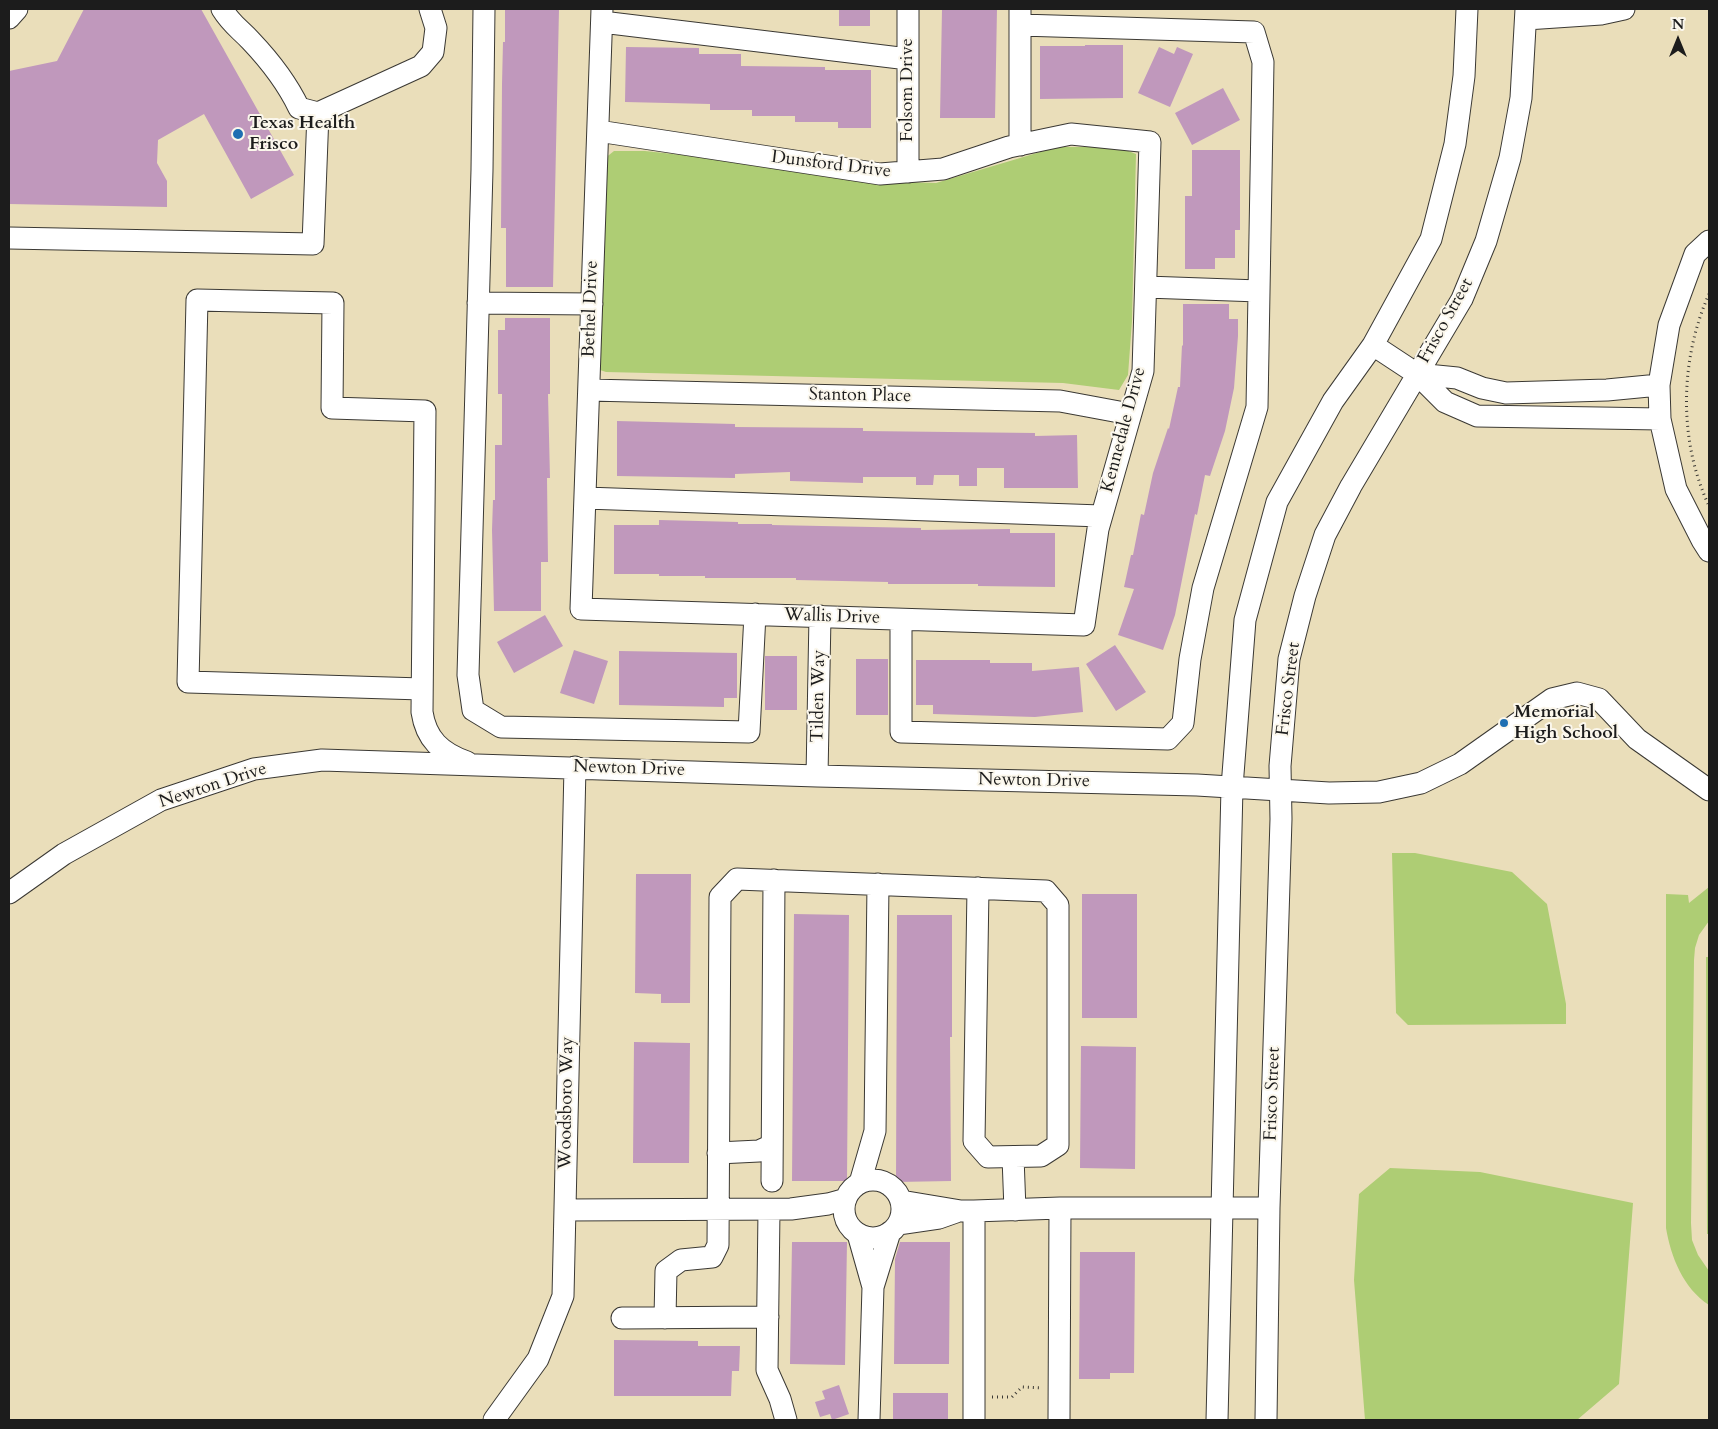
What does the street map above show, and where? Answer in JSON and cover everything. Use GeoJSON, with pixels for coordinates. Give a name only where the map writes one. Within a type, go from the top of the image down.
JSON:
{"type":"FeatureCollection","features":[{"type":"Feature","properties":{"kind":"street"},"geometry":{"type":"LineString","coordinates":[[9,18],[17,9]]}},
{"type":"Feature","properties":{"kind":"street"},"geometry":{"type":"LineString","coordinates":[[222,9],[230,22],[251,40],[287,84],[299,108],[318,113],[422,66],[433,52],[436,28],[430,9]]}},
{"type":"Feature","properties":{"kind":"street"},"geometry":{"type":"LineString","coordinates":[[484,9],[468,675],[473,710],[501,727],[749,732],[755,614]]}},
{"type":"Feature","properties":{"kind":"street","name":"Folsom Drive"},"geometry":{"type":"LineString","coordinates":[[908,9],[908,172]]}},
{"type":"Feature","properties":{"kind":"street"},"geometry":{"type":"LineString","coordinates":[[1217,1420],[1232,787],[1245,620],[1277,502],[1333,401],[1374,345],[1431,239],[1455,144],[1464,76],[1467,9]]}},
{"type":"Feature","properties":{"kind":"street"},"geometry":{"type":"LineString","coordinates":[[1526,14],[1601,14],[1624,9]]}},
{"type":"Feature","properties":{"kind":"street","name":"Frisco Street"},"geometry":{"type":"LineString","coordinates":[[1266,1420],[1281,818],[1280,766],[1289,659],[1305,596],[1325,535],[1351,486],[1462,298],[1486,241],[1510,158],[1521,98],[1526,14]]}},
{"type":"Feature","properties":{"kind":"street"},"geometry":{"type":"LineString","coordinates":[[602,15],[908,59]]}},
{"type":"Feature","properties":{"kind":"street","name":"Bethel Drive"},"geometry":{"type":"LineString","coordinates":[[581,609],[602,15]]}},
{"type":"Feature","properties":{"kind":"street"},"geometry":{"type":"LineString","coordinates":[[902,620],[900,732],[1168,739],[1183,723],[1190,659],[1203,588],[1257,407],[1263,62],[1254,32],[1020,17],[1020,145]]}},
{"type":"Feature","properties":{"kind":"street"},"geometry":{"type":"LineString","coordinates":[[9,238],[313,244],[318,113]]}},
{"type":"Feature","properties":{"kind":"street","name":"Dunsford Drive"},"geometry":{"type":"LineString","coordinates":[[598,131],[880,174],[942,169],[1020,145],[1071,134],[1150,142]]}},
{"type":"Feature","properties":{"kind":"street","name":"Kennedale Drive"},"geometry":{"type":"LineString","coordinates":[[1084,625],[1101,516],[1143,371],[1150,142]]}},
{"type":"Feature","properties":{"kind":"street"},"geometry":{"type":"LineString","coordinates":[[1709,241],[1695,254],[1669,325],[1659,385],[1660,419],[1676,489],[1709,550]]}},
{"type":"Feature","properties":{"kind":"street"},"geometry":{"type":"LineString","coordinates":[[1146,287],[1259,291]]}},
{"type":"Feature","properties":{"kind":"street"},"geometry":{"type":"LineString","coordinates":[[422,689],[188,682],[197,300],[333,303],[332,408],[425,411],[422,689],[424,723],[436,744],[446,753],[474,765]]}},
{"type":"Feature","properties":{"kind":"street"},"geometry":{"type":"LineString","coordinates":[[478,303],[592,304]]}},
{"type":"Feature","properties":{"kind":"street"},"geometry":{"type":"LineString","coordinates":[[1374,345],[1417,374],[1445,402],[1477,416],[1660,419]]}},
{"type":"Feature","properties":{"kind":"street"},"geometry":{"type":"LineString","coordinates":[[1417,374],[1457,378],[1482,388],[1506,393],[1607,390],[1659,385]]}},
{"type":"Feature","properties":{"kind":"street","name":"Stanton Place"},"geometry":{"type":"LineString","coordinates":[[589,390],[1060,401],[1130,414]]}},
{"type":"Feature","properties":{"kind":"street"},"geometry":{"type":"LineString","coordinates":[[585,498],[1101,516]]}},
{"type":"Feature","properties":{"kind":"street","name":"Wallis Drive"},"geometry":{"type":"LineString","coordinates":[[581,609],[1084,625]]}},
{"type":"Feature","properties":{"kind":"street","name":"Tilden Way"},"geometry":{"type":"LineString","coordinates":[[817,776],[820,616]]}},
{"type":"Feature","properties":{"kind":"street","name":"Newton Drive"},"geometry":{"type":"LineString","coordinates":[[9,893],[64,854],[161,800],[254,769],[322,760],[1232,787],[1329,793],[1379,792],[1421,783],[1460,764],[1552,699],[1577,693],[1599,699],[1636,739],[1709,790]]}},
{"type":"Feature","properties":{"kind":"street","name":"Woodsboro Way"},"geometry":{"type":"LineString","coordinates":[[494,1420],[538,1359],[563,1296],[575,768]]}},
{"type":"Feature","properties":{"kind":"street"},"geometry":{"type":"LineString","coordinates":[[665,1318],[666,1271],[681,1260],[712,1257],[718,1245],[720,897],[737,879],[878,884],[978,888],[1046,891],[1058,905],[1058,1145],[1041,1156],[988,1157],[974,1140],[978,888]]}},
{"type":"Feature","properties":{"kind":"street"},"geometry":{"type":"LineString","coordinates":[[772,1181],[774,880]]}},
{"type":"Feature","properties":{"kind":"street"},"geometry":{"type":"LineString","coordinates":[[878,884],[875,1131],[879,1145],[884,1182]]}},
{"type":"Feature","properties":{"kind":"street"},"geometry":{"type":"LineString","coordinates":[[873,1288],[854,1231],[846,1219],[844,1209],[853,1191],[875,1131]]}},
{"type":"Feature","properties":{"kind":"street"},"geometry":{"type":"LineString","coordinates":[[718,1152],[759,1151],[772,1145]]}},
{"type":"Feature","properties":{"kind":"street"},"geometry":{"type":"LineString","coordinates":[[1013,1157],[1015,1210]]}},
{"type":"Feature","properties":{"kind":"street"},"geometry":{"type":"LineString","coordinates":[[565,1210],[791,1209],[828,1204],[874,1180],[884,1182],[894,1190],[902,1210],[873,1288],[870,1420]]}},
{"type":"Feature","properties":{"kind":"street"},"geometry":{"type":"LineString","coordinates":[[900,1201],[967,1211],[1060,1208],[1270,1208]]}},
{"type":"Feature","properties":{"kind":"street"},"geometry":{"type":"LineString","coordinates":[[1059,1420],[1060,1208]]}},
{"type":"Feature","properties":{"kind":"street"},"geometry":{"type":"LineString","coordinates":[[791,1209],[819,1216],[870,1238],[880,1237],[894,1228],[967,1211]]}},
{"type":"Feature","properties":{"kind":"street"},"geometry":{"type":"LineString","coordinates":[[769,1210],[767,1370],[780,1399],[786,1420]]}},
{"type":"Feature","properties":{"kind":"street"},"geometry":{"type":"LineString","coordinates":[[967,1211],[974,1420]]}},
{"type":"Feature","properties":{"kind":"street"},"geometry":{"type":"LineString","coordinates":[[622,1318],[768,1317]]}},
{"type":"Feature","properties":{"kind":"path"},"geometry":{"type":"LineString","coordinates":[[1709,294],[1690,357],[1686,408],[1693,456],[1699,480],[1709,506]]}},
{"type":"Feature","properties":{"kind":"path"},"geometry":{"type":"LineString","coordinates":[[974,1398],[1012,1397],[1022,1387],[1059,1389]]}},
{"type":"Feature","properties":{"kind":"green space"},"geometry":{"type":"Polygon","coordinates":[[[1057,147],[1118,147],[1136,154],[1132,321],[1128,375],[1119,390],[1063,383],[606,372],[600,370],[604,159],[614,151],[645,151],[701,157],[863,181],[936,183],[1057,147]]]}},
{"type":"Feature","properties":{"kind":"green space"},"geometry":{"type":"Polygon","coordinates":[[[1392,853],[1415,853],[1512,872],[1547,904],[1566,1004],[1566,1024],[1408,1025],[1396,1013],[1392,853]]]}},
{"type":"Feature","properties":{"kind":"green space"},"geometry":{"type":"Polygon","coordinates":[[[1709,887],[1709,921],[1699,935],[1694,960],[1691,1223],[1692,1240],[1698,1255],[1709,1271],[1709,1305],[1685,1281],[1671,1250],[1666,1228],[1666,894],[1688,895],[1689,903],[1709,887]]]}},
{"type":"Feature","properties":{"kind":"green space"},"geometry":{"type":"Polygon","coordinates":[[[1706,957],[1709,957],[1709,1234],[1707,1234],[1706,957]]]}},
{"type":"Feature","properties":{"kind":"green space"},"geometry":{"type":"Polygon","coordinates":[[[1390,1168],[1480,1172],[1633,1203],[1619,1384],[1577,1420],[1365,1420],[1354,1280],[1359,1194],[1390,1168]]]}},
{"type":"Feature","properties":{"kind":"building","name":"Texas Health Frisco"},"geometry":{"type":"Polygon","coordinates":[[[84,9],[201,9],[294,175],[251,199],[204,114],[158,140],[157,163],[167,181],[167,207],[9,204],[9,71],[57,61],[84,9]]]}},
{"type":"Feature","properties":{"kind":"building"},"geometry":{"type":"Polygon","coordinates":[[[505,9],[559,9],[553,287],[506,287],[506,228],[501,228],[502,84],[505,9]]]}},
{"type":"Feature","properties":{"kind":"building"},"geometry":{"type":"Polygon","coordinates":[[[839,9],[870,9],[870,26],[839,26],[839,9]]]}},
{"type":"Feature","properties":{"kind":"building"},"geometry":{"type":"Polygon","coordinates":[[[942,9],[997,9],[995,118],[940,118],[942,9]]]}},
{"type":"Feature","properties":{"kind":"building"},"geometry":{"type":"Polygon","coordinates":[[[1123,45],[1123,98],[1040,99],[1040,46],[1123,45]]]}},
{"type":"Feature","properties":{"kind":"building"},"geometry":{"type":"Polygon","coordinates":[[[626,47],[699,48],[699,54],[741,54],[741,66],[825,67],[825,70],[871,70],[871,128],[838,128],[838,122],[795,122],[795,116],[752,116],[752,110],[710,110],[710,104],[625,102],[626,47]]]}},
{"type":"Feature","properties":{"kind":"building"},"geometry":{"type":"Polygon","coordinates":[[[1159,47],[1174,54],[1177,47],[1193,54],[1170,107],[1138,93],[1159,47]]]}},
{"type":"Feature","properties":{"kind":"building"},"geometry":{"type":"Polygon","coordinates":[[[1223,88],[1240,120],[1192,145],[1175,113],[1223,88]]]}},
{"type":"Feature","properties":{"kind":"building"},"geometry":{"type":"Polygon","coordinates":[[[1192,150],[1240,150],[1240,230],[1235,230],[1235,258],[1215,258],[1215,269],[1185,269],[1185,196],[1192,196],[1192,150]]]}},
{"type":"Feature","properties":{"kind":"building"},"geometry":{"type":"Polygon","coordinates":[[[1183,304],[1229,304],[1229,319],[1238,319],[1238,336],[1234,388],[1225,431],[1210,476],[1205,475],[1197,515],[1195,514],[1175,615],[1163,650],[1118,635],[1134,589],[1124,587],[1131,555],[1133,555],[1141,514],[1144,515],[1153,473],[1169,429],[1178,387],[1180,387],[1183,346],[1183,304]]]}},
{"type":"Feature","properties":{"kind":"building"},"geometry":{"type":"Polygon","coordinates":[[[505,318],[550,318],[550,394],[548,394],[550,478],[547,478],[548,562],[541,562],[541,611],[494,611],[492,530],[493,500],[495,500],[495,445],[502,445],[502,394],[498,394],[498,330],[505,330],[505,318]]]}},
{"type":"Feature","properties":{"kind":"building"},"geometry":{"type":"Polygon","coordinates":[[[617,421],[735,424],[735,427],[863,428],[863,431],[1035,433],[1035,436],[1077,435],[1078,488],[1004,488],[1004,468],[977,468],[977,486],[959,486],[959,475],[934,475],[933,485],[916,485],[916,477],[863,477],[863,483],[790,481],[790,472],[735,474],[735,478],[617,476],[617,421]]]}},
{"type":"Feature","properties":{"kind":"building"},"geometry":{"type":"Polygon","coordinates":[[[659,520],[738,522],[738,524],[921,528],[921,530],[1010,529],[1010,533],[1055,533],[1055,587],[978,586],[978,584],[888,584],[888,582],[796,580],[796,578],[705,578],[705,576],[614,574],[614,525],[659,525],[659,520]]]}},
{"type":"Feature","properties":{"kind":"building"},"geometry":{"type":"Polygon","coordinates":[[[545,615],[563,646],[514,673],[497,642],[545,615]]]}},
{"type":"Feature","properties":{"kind":"building"},"geometry":{"type":"Polygon","coordinates":[[[1115,645],[1146,692],[1116,711],[1086,664],[1115,645]]]}},
{"type":"Feature","properties":{"kind":"building"},"geometry":{"type":"Polygon","coordinates":[[[574,650],[608,661],[594,704],[560,693],[574,650]]]}},
{"type":"Feature","properties":{"kind":"building"},"geometry":{"type":"Polygon","coordinates":[[[619,651],[737,653],[737,698],[724,698],[724,707],[619,705],[619,651]]]}},
{"type":"Feature","properties":{"kind":"building"},"geometry":{"type":"Polygon","coordinates":[[[765,656],[797,656],[797,710],[765,710],[765,656]]]}},
{"type":"Feature","properties":{"kind":"building"},"geometry":{"type":"Polygon","coordinates":[[[856,659],[888,659],[888,715],[856,715],[856,659]]]}},
{"type":"Feature","properties":{"kind":"building"},"geometry":{"type":"Polygon","coordinates":[[[916,660],[990,660],[990,663],[1032,663],[1032,671],[1079,667],[1083,712],[1035,717],[933,714],[933,705],[916,705],[916,660]]]}},
{"type":"Feature","properties":{"kind":"building"},"geometry":{"type":"Polygon","coordinates":[[[636,874],[691,874],[690,1003],[661,1003],[661,994],[635,993],[636,874]]]}},
{"type":"Feature","properties":{"kind":"building"},"geometry":{"type":"Polygon","coordinates":[[[1082,894],[1137,894],[1137,1018],[1082,1018],[1082,894]]]}},
{"type":"Feature","properties":{"kind":"building"},"geometry":{"type":"Polygon","coordinates":[[[794,914],[849,915],[847,1181],[792,1181],[794,914]]]}},
{"type":"Feature","properties":{"kind":"building"},"geometry":{"type":"Polygon","coordinates":[[[897,915],[952,915],[952,1037],[950,1037],[951,1181],[896,1182],[897,915]]]}},
{"type":"Feature","properties":{"kind":"building"},"geometry":{"type":"Polygon","coordinates":[[[634,1042],[690,1043],[689,1163],[633,1163],[634,1042]]]}},
{"type":"Feature","properties":{"kind":"building"},"geometry":{"type":"Polygon","coordinates":[[[1081,1046],[1136,1047],[1135,1169],[1080,1168],[1081,1046]]]}},
{"type":"Feature","properties":{"kind":"building"},"geometry":{"type":"Polygon","coordinates":[[[792,1242],[847,1242],[845,1365],[790,1364],[792,1242]]]}},
{"type":"Feature","properties":{"kind":"building"},"geometry":{"type":"Polygon","coordinates":[[[900,1242],[950,1242],[949,1364],[894,1364],[895,1259],[900,1242]]]}},
{"type":"Feature","properties":{"kind":"building"},"geometry":{"type":"Polygon","coordinates":[[[1080,1252],[1135,1252],[1134,1373],[1110,1373],[1110,1379],[1079,1379],[1080,1252]]]}},
{"type":"Feature","properties":{"kind":"building"},"geometry":{"type":"Polygon","coordinates":[[[614,1340],[698,1341],[698,1346],[740,1346],[739,1371],[732,1371],[731,1396],[614,1396],[614,1340]]]}},
{"type":"Feature","properties":{"kind":"building"},"geometry":{"type":"Polygon","coordinates":[[[839,1385],[849,1414],[832,1420],[830,1414],[820,1417],[815,1402],[825,1399],[822,1391],[839,1385]]]}},
{"type":"Feature","properties":{"kind":"building"},"geometry":{"type":"Polygon","coordinates":[[[893,1393],[948,1393],[948,1420],[893,1420],[893,1393]]]}},
{"type":"Feature","properties":{"kind":"place","name":"Texas Health Frisco"},"geometry":{"type":"Point","coordinates":[238,134]}},
{"type":"Feature","properties":{"kind":"place","name":"Memorial High School"},"geometry":{"type":"Point","coordinates":[1504,723]}}]}
